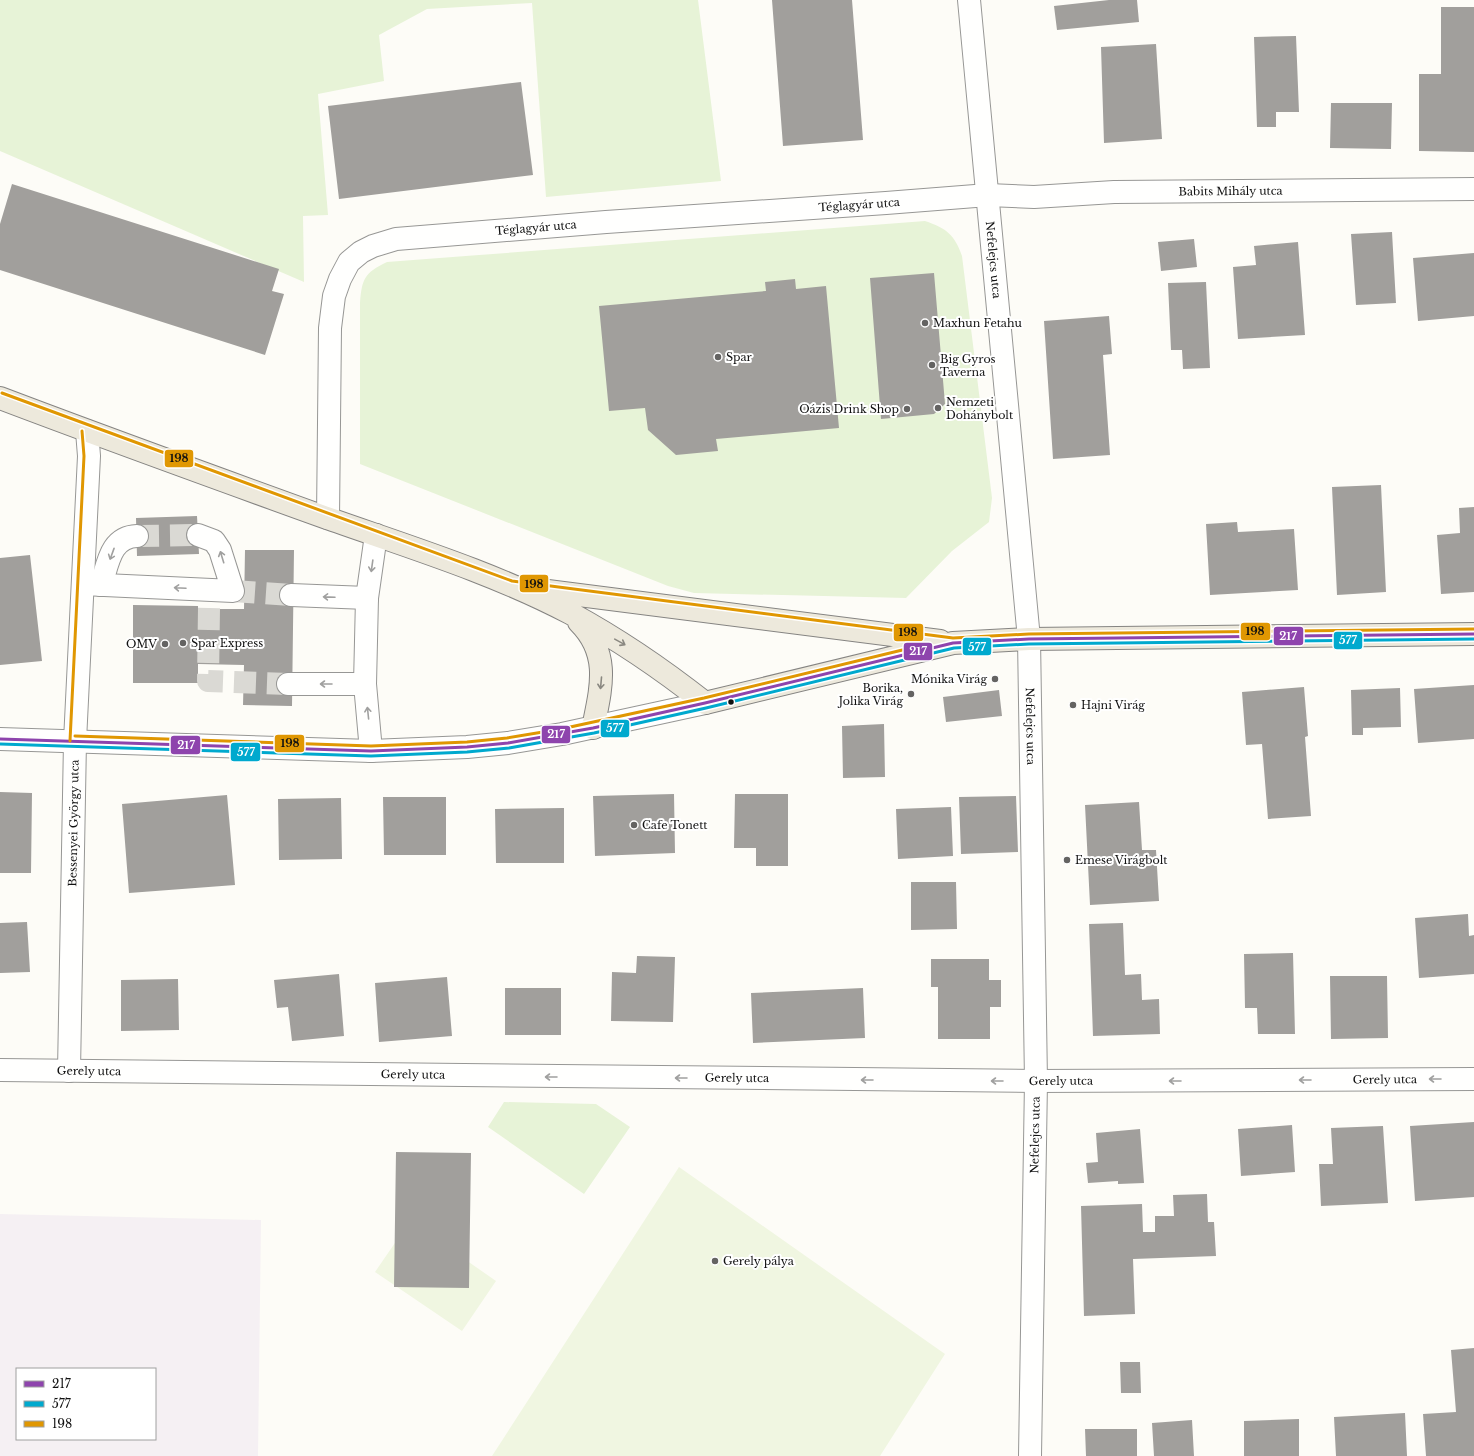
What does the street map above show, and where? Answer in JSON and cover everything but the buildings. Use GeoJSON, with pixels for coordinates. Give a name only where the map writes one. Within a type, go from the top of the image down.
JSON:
{"type":"FeatureCollection","features":[{"type":"Feature","properties":{"kind":"main road"},"geometry":{"type":"LineString","coordinates":[[0,398],[87,431],[376,535],[511,586],[569,613],[628,646],[671,676],[705,703],[953,643]]}},
{"type":"Feature","properties":{"kind":"main road"},"geometry":{"type":"LineString","coordinates":[[511,586],[953,643],[1028,639],[1474,634]]}},
{"type":"Feature","properties":{"kind":"main road"},"geometry":{"type":"LineString","coordinates":[[569,613],[588,631],[599,654],[602,681],[593,728]]}},
{"type":"Feature","properties":{"kind":"street","name":"Nefelejcs utca"},"geometry":{"type":"LineString","coordinates":[[969,0],[1028,639],[1036,1082],[1030,1456]]}},
{"type":"Feature","properties":{"kind":"street","name":"Babits Mihály utca"},"geometry":{"type":"LineString","coordinates":[[988,195],[1034,197],[1114,192],[1474,189]]}},
{"type":"Feature","properties":{"kind":"street","name":"Téglagyár utca"},"geometry":{"type":"LineString","coordinates":[[328,518],[330,328],[332,310],[340,280],[349,262],[361,252],[373,246],[396,239],[599,222],[886,204],[988,195]]}},
{"type":"Feature","properties":{"kind":"street","name":"Bessenyei György utca"},"geometry":{"type":"LineString","coordinates":[[69,1071],[75,740],[92,584],[87,431]]}},
{"type":"Feature","properties":{"kind":"street"},"geometry":{"type":"LineString","coordinates":[[136,536],[121,540],[115,545],[92,584],[209,599],[232,591],[220,550],[214,541],[198,535]]}},
{"type":"Feature","properties":{"kind":"street"},"geometry":{"type":"LineString","coordinates":[[372,751],[365,684],[367,598],[376,535]]}},
{"type":"Feature","properties":{"kind":"street"},"geometry":{"type":"LineString","coordinates":[[290,595],[367,598]]}},
{"type":"Feature","properties":{"kind":"street"},"geometry":{"type":"LineString","coordinates":[[288,684],[365,684]]}},
{"type":"Feature","properties":{"kind":"street"},"geometry":{"type":"LineString","coordinates":[[0,740],[75,740],[372,751],[467,747],[508,743],[593,728],[705,703]]}},
{"type":"Feature","properties":{"kind":"street","name":"Gerely utca"},"geometry":{"type":"LineString","coordinates":[[0,1070],[381,1076],[1036,1082],[1474,1079]]}},
{"type":"Feature","properties":{"kind":"shaded area"},"geometry":{"type":"Polygon","coordinates":[[[0,1214],[261,1220],[258,1456],[0,1456],[0,1214]]]}},
{"type":"Feature","properties":{"kind":"green space"},"geometry":{"type":"Polygon","coordinates":[[[0,0],[698,0],[721,181],[546,197],[532,3],[427,9],[379,35],[384,81],[318,94],[328,215],[303,216],[304,282],[0,151],[0,0]]]}},
{"type":"Feature","properties":{"kind":"green space"},"geometry":{"type":"Polygon","coordinates":[[[925,221],[939,226],[949,233],[962,256],[992,498],[989,522],[952,551],[906,598],[694,593],[668,586],[360,464],[361,295],[363,282],[369,273],[387,262],[925,221]]]}},
{"type":"Feature","properties":{"kind":"green space"},"geometry":{"type":"Polygon","coordinates":[[[504,1102],[596,1104],[630,1127],[584,1194],[488,1127],[504,1102]]]}},
{"type":"Feature","properties":{"kind":"green space","name":"Gerely pálya"},"geometry":{"type":"Polygon","coordinates":[[[679,1167],[945,1354],[880,1456],[492,1456],[679,1167]]]}},
{"type":"Feature","properties":{"kind":"green space"},"geometry":{"type":"Polygon","coordinates":[[[410,1221],[496,1281],[462,1331],[375,1272],[410,1221]]]}},
{"type":"Feature","properties":{"kind":"tunnel"},"geometry":{"type":"LineString","coordinates":[[137,536],[198,535]]}},
{"type":"Feature","properties":{"kind":"tunnel"},"geometry":{"type":"LineString","coordinates":[[233,591],[291,595]]}},
{"type":"Feature","properties":{"kind":"tunnel"},"geometry":{"type":"LineString","coordinates":[[209,608],[208,681],[288,684]]}},
{"type":"Feature","properties":{"kind":"transit line","name":"198"},"geometry":{"type":"LineString","coordinates":[[2,393],[512,581],[953,638],[1029,634],[1474,629]]}},
{"type":"Feature","properties":{"kind":"transit line","name":"198"},"geometry":{"type":"LineString","coordinates":[[70,741],[84,456],[82,431]]}},
{"type":"Feature","properties":{"kind":"transit line","name":"217"},"geometry":{"type":"LineString","coordinates":[[0,739],[371,751],[467,747],[508,743],[593,728],[705,703],[953,643],[1029,639],[1474,634]]}},
{"type":"Feature","properties":{"kind":"transit line","name":"577"},"geometry":{"type":"LineString","coordinates":[[0,744],[371,756],[467,752],[509,748],[594,733],[706,708],[954,648],[1029,644],[1474,639]]}},
{"type":"Feature","properties":{"kind":"transit line","name":"198"},"geometry":{"type":"LineString","coordinates":[[75,736],[371,746],[467,742],[507,738],[561,729],[704,698],[923,645]]}},
{"type":"Feature","properties":{"kind":"place","name":"Maxhun Fetahu"},"geometry":{"type":"Point","coordinates":[925,323]}},
{"type":"Feature","properties":{"kind":"place","name":"Spar"},"geometry":{"type":"Point","coordinates":[718,357]}},
{"type":"Feature","properties":{"kind":"place","name":"Big Gyros Taverna"},"geometry":{"type":"Point","coordinates":[932,365]}},
{"type":"Feature","properties":{"kind":"place","name":"Nemzeti Dohánybolt"},"geometry":{"type":"Point","coordinates":[938,408]}},
{"type":"Feature","properties":{"kind":"place","name":"Oázis Drink Shop"},"geometry":{"type":"Point","coordinates":[907,409]}},
{"type":"Feature","properties":{"kind":"place","name":"Spar Express"},"geometry":{"type":"Point","coordinates":[183,643]}},
{"type":"Feature","properties":{"kind":"place","name":"OMV"},"geometry":{"type":"Point","coordinates":[165,644]}},
{"type":"Feature","properties":{"kind":"place","name":"Mónika Virág"},"geometry":{"type":"Point","coordinates":[995,679]}},
{"type":"Feature","properties":{"kind":"place","name":"Borika, Jolika Virág"},"geometry":{"type":"Point","coordinates":[911,694]}},
{"type":"Feature","properties":{"kind":"place","name":"Hajni Virág"},"geometry":{"type":"Point","coordinates":[1073,705]}},
{"type":"Feature","properties":{"kind":"place","name":"Cafe Tonett"},"geometry":{"type":"Point","coordinates":[634,825]}},
{"type":"Feature","properties":{"kind":"place","name":"Emese Virágbolt"},"geometry":{"type":"Point","coordinates":[1067,860]}},
{"type":"Feature","properties":{"kind":"place","name":"Gerely pálya"},"geometry":{"type":"Point","coordinates":[715,1261]}}]}
